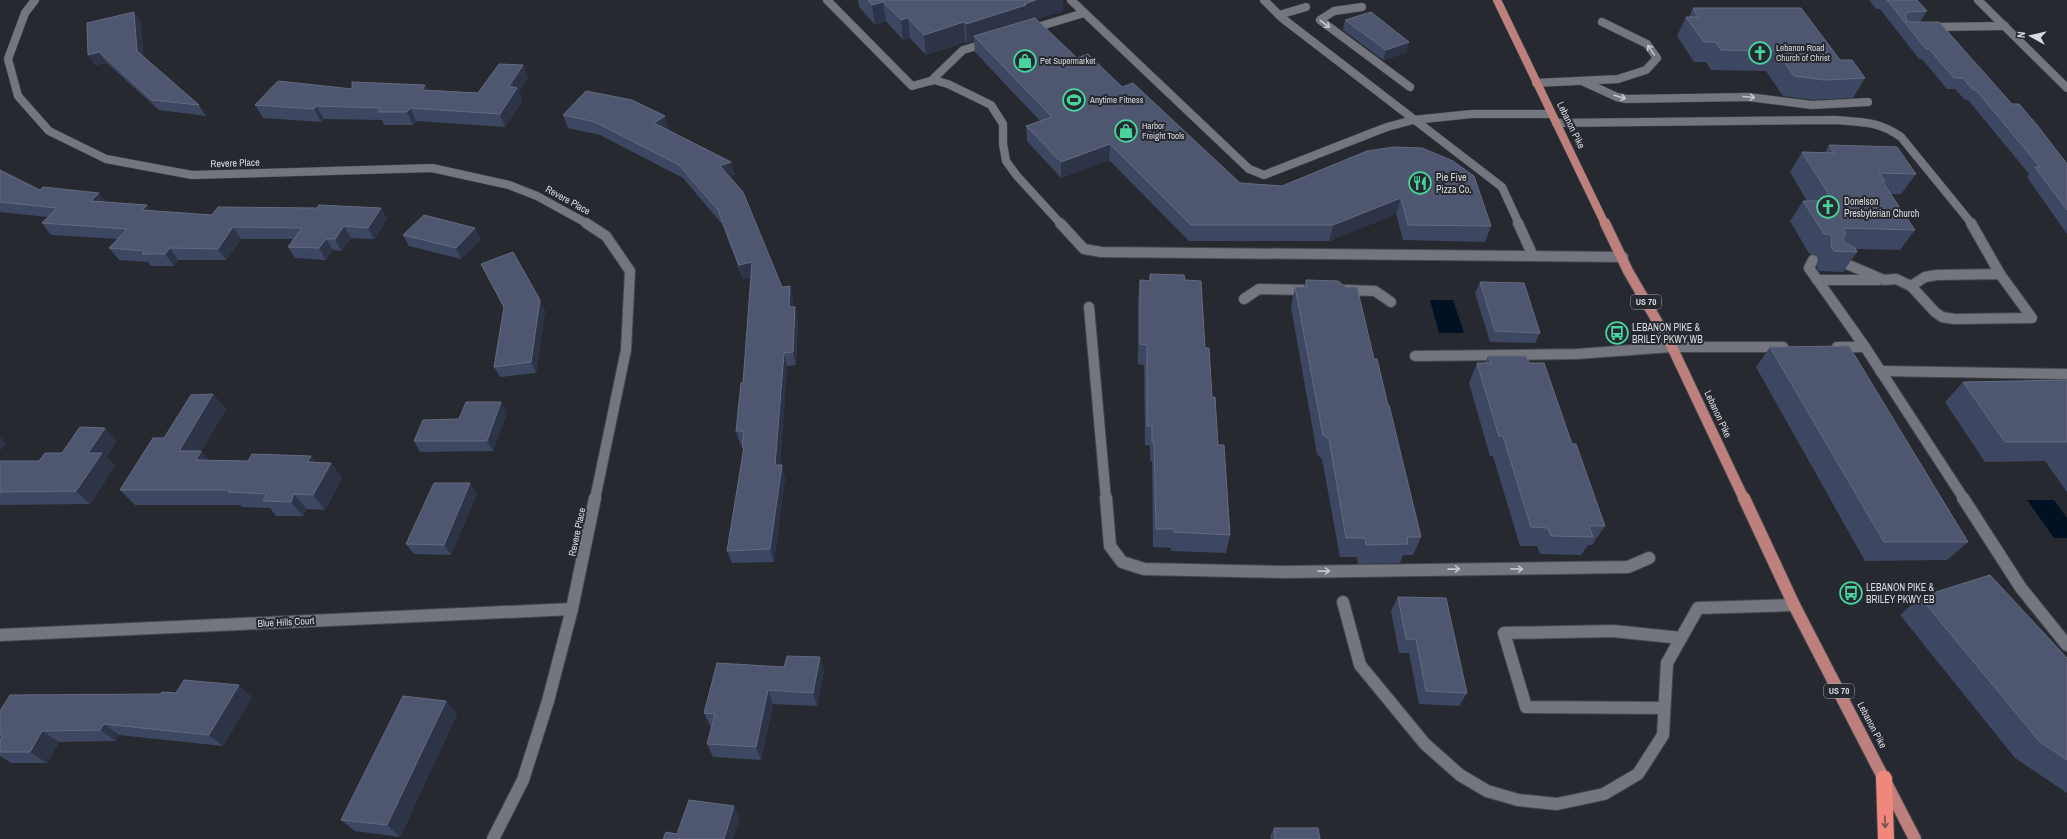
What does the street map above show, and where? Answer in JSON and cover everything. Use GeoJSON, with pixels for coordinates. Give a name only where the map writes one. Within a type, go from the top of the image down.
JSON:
{"type":"FeatureCollection","features":[{"type":"Feature","properties":{"kind":"highway"},"geometry":{"type":"LineString","coordinates":[[1884,777],[1886,839]]}},
{"type":"Feature","properties":{"kind":"main road","name":"Lebanon Pike"},"geometry":{"type":"LineString","coordinates":[[1497,0],[1551,114],[1623,257],[1628,271],[1672,347],[1794,605],[1915,839]]}},
{"type":"Feature","properties":{"kind":"street","name":"Revere Place"},"geometry":{"type":"LineString","coordinates":[[35,0],[25,13],[4,60],[18,96],[48,131],[106,159],[192,175],[432,168],[509,185],[537,196],[579,218],[606,236],[630,271],[626,350],[572,609],[548,701],[523,780],[493,839]]}},
{"type":"Feature","properties":{"kind":"street"},"geometry":{"type":"LineString","coordinates":[[827,0],[912,86],[931,81],[948,84],[991,104],[1003,124],[1003,144],[1006,161],[1017,176],[1084,249],[1102,252],[1151,253],[1623,257]]}},
{"type":"Feature","properties":{"kind":"street"},"geometry":{"type":"LineString","coordinates":[[1071,0],[1249,169],[1264,175],[1387,127],[1413,120],[1472,114],[1551,114]]}},
{"type":"Feature","properties":{"kind":"street"},"geometry":{"type":"LineString","coordinates":[[1264,0],[1279,15],[1413,120],[1502,186],[1533,256]]}},
{"type":"Feature","properties":{"kind":"street"},"geometry":{"type":"LineString","coordinates":[[1978,0],[2067,88]]}},
{"type":"Feature","properties":{"kind":"street"},"geometry":{"type":"LineString","coordinates":[[1279,15],[1306,7]]}},
{"type":"Feature","properties":{"kind":"street"},"geometry":{"type":"LineString","coordinates":[[1362,7],[1324,14],[1320,20],[1410,88]]}},
{"type":"Feature","properties":{"kind":"street"},"geometry":{"type":"LineString","coordinates":[[1024,31],[1084,13]]}},
{"type":"Feature","properties":{"kind":"street"},"geometry":{"type":"LineString","coordinates":[[1536,83],[1584,82],[1618,79],[1646,70],[1656,58],[1647,44],[1602,22]]}},
{"type":"Feature","properties":{"kind":"street"},"geometry":{"type":"LineString","coordinates":[[1920,27],[2005,26]]}},
{"type":"Feature","properties":{"kind":"street"},"geometry":{"type":"LineString","coordinates":[[931,81],[963,50],[993,41]]}},
{"type":"Feature","properties":{"kind":"street"},"geometry":{"type":"LineString","coordinates":[[1584,82],[1617,97],[1626,99],[1748,97],[1781,102],[1841,105],[1868,102]]}},
{"type":"Feature","properties":{"kind":"street"},"geometry":{"type":"LineString","coordinates":[[1556,123],[1834,120],[1868,122],[1887,127],[1901,137],[1957,203],[1970,221],[2000,274],[2032,318],[1954,320],[1942,317],[1911,286],[1896,279],[1817,280]]}},
{"type":"Feature","properties":{"kind":"street"},"geometry":{"type":"LineString","coordinates":[[1813,260],[1810,268],[1817,280],[1865,347],[2021,588],[2067,645]]}},
{"type":"Feature","properties":{"kind":"street"},"geometry":{"type":"LineString","coordinates":[[1835,260],[1884,280]]}},
{"type":"Feature","properties":{"kind":"street"},"geometry":{"type":"LineString","coordinates":[[1911,286],[1925,277],[1937,274],[2000,274]]}},
{"type":"Feature","properties":{"kind":"street"},"geometry":{"type":"LineString","coordinates":[[1244,299],[1259,290],[1320,290]]}},
{"type":"Feature","properties":{"kind":"street"},"geometry":{"type":"LineString","coordinates":[[1336,290],[1375,291],[1391,302]]}},
{"type":"Feature","properties":{"kind":"street"},"geometry":{"type":"LineString","coordinates":[[1088,307],[1110,546],[1122,562],[1144,569],[1285,572],[1628,567],[1649,558]]}},
{"type":"Feature","properties":{"kind":"street"},"geometry":{"type":"LineString","coordinates":[[1415,356],[1577,354],[1672,347],[1796,347]]}},
{"type":"Feature","properties":{"kind":"street"},"geometry":{"type":"LineString","coordinates":[[1827,347],[1865,347]]}},
{"type":"Feature","properties":{"kind":"street"},"geometry":{"type":"LineString","coordinates":[[1880,371],[2067,374]]}},
{"type":"Feature","properties":{"kind":"street"},"geometry":{"type":"LineString","coordinates":[[1343,602],[1360,665],[1425,744],[1460,776],[1487,791],[1518,800],[1557,804],[1604,794],[1638,774],[1663,735],[1666,663],[1698,608],[1794,605]]}},
{"type":"Feature","properties":{"kind":"street","name":"Blue Hills Court"},"geometry":{"type":"LineString","coordinates":[[0,635],[572,609]]}},
{"type":"Feature","properties":{"kind":"street"},"geometry":{"type":"LineString","coordinates":[[1664,708],[1526,707],[1504,633],[1613,631],[1681,638]]}},
{"type":"Feature","properties":{"kind":"water"},"geometry":{"type":"Polygon","coordinates":[[[1430,300],[1453,300],[1464,333],[1439,333],[1430,300]]]}},
{"type":"Feature","properties":{"kind":"water"},"geometry":{"type":"Polygon","coordinates":[[[2027,500],[2054,500],[2067,518],[2067,538],[2054,538],[2027,500]]]}},
{"type":"Feature","properties":{"kind":"building"},"geometry":{"type":"Polygon","coordinates":[[[868,0],[1036,0],[1024,4],[1026,5],[966,24],[964,22],[924,35],[908,18],[901,20],[883,2],[872,5],[868,0]]]}},
{"type":"Feature","properties":{"kind":"building"},"geometry":{"type":"Polygon","coordinates":[[[1887,0],[1917,0],[1927,11],[1908,12],[1906,14],[1906,20],[1911,22],[1939,22],[2012,104],[2019,104],[2037,125],[2067,164],[2067,210],[2035,167],[2040,167],[1976,90],[1973,90],[1963,78],[1954,78],[1929,49],[1926,49],[1887,0]]]}},
{"type":"Feature","properties":{"kind":"building"},"geometry":{"type":"Polygon","coordinates":[[[1693,8],[1801,8],[1840,60],[1852,60],[1865,78],[1824,80],[1794,76],[1777,51],[1721,50],[1716,42],[1704,42],[1686,17],[1698,17],[1693,8]]]}},
{"type":"Feature","properties":{"kind":"building"},"geometry":{"type":"Polygon","coordinates":[[[134,12],[137,51],[199,105],[152,100],[99,52],[88,55],[87,23],[134,12]]]}},
{"type":"Feature","properties":{"kind":"building"},"geometry":{"type":"Polygon","coordinates":[[[1371,12],[1409,42],[1386,50],[1345,20],[1371,12]]]}},
{"type":"Feature","properties":{"kind":"building"},"geometry":{"type":"Polygon","coordinates":[[[1035,18],[1077,58],[1088,54],[1122,87],[1133,83],[1240,183],[1282,186],[1367,151],[1394,147],[1422,148],[1453,161],[1474,176],[1491,226],[1408,225],[1401,198],[1333,225],[1191,225],[1110,144],[1061,162],[1026,126],[1052,117],[974,36],[1035,18]]]}},
{"type":"Feature","properties":{"kind":"building"},"geometry":{"type":"Polygon","coordinates":[[[499,64],[523,65],[509,86],[517,88],[500,114],[410,108],[407,112],[378,112],[381,108],[316,106],[314,109],[255,105],[278,81],[352,89],[352,82],[425,85],[422,90],[478,93],[499,64]]]}},
{"type":"Feature","properties":{"kind":"building"},"geometry":{"type":"Polygon","coordinates":[[[586,91],[632,100],[665,116],[654,123],[731,162],[720,166],[743,192],[782,287],[790,286],[789,307],[795,307],[793,352],[784,353],[775,465],[782,465],[770,549],[727,551],[744,447],[742,447],[744,431],[736,431],[741,383],[743,383],[752,262],[739,265],[718,210],[679,165],[595,122],[563,115],[586,91]]]}},
{"type":"Feature","properties":{"kind":"building"},"geometry":{"type":"Polygon","coordinates":[[[1829,145],[1897,147],[1916,174],[1879,173],[1885,181],[1882,181],[1915,230],[1842,228],[1846,233],[1843,237],[1844,242],[1855,248],[1857,252],[1834,251],[1831,246],[1832,237],[1829,234],[1824,234],[1803,201],[1833,201],[1802,152],[1834,153],[1829,145]]]}},
{"type":"Feature","properties":{"kind":"building"},"geometry":{"type":"Polygon","coordinates":[[[0,170],[40,190],[43,187],[99,193],[91,201],[147,205],[142,210],[212,215],[218,207],[317,208],[319,205],[381,208],[368,228],[344,226],[335,239],[326,239],[319,248],[288,247],[302,228],[233,227],[218,249],[170,248],[165,254],[142,254],[145,251],[109,248],[127,229],[42,223],[57,208],[0,202],[0,170]]]}},
{"type":"Feature","properties":{"kind":"building"},"geometry":{"type":"Polygon","coordinates":[[[424,215],[475,228],[456,248],[403,235],[424,215]]]}},
{"type":"Feature","properties":{"kind":"building"},"geometry":{"type":"Polygon","coordinates":[[[513,252],[540,300],[531,362],[494,367],[504,307],[481,264],[513,252]]]}},
{"type":"Feature","properties":{"kind":"building"},"geometry":{"type":"Polygon","coordinates":[[[1150,274],[1184,275],[1185,280],[1201,281],[1205,348],[1209,348],[1212,397],[1215,397],[1218,445],[1224,445],[1230,535],[1174,532],[1174,529],[1156,529],[1154,442],[1152,442],[1152,426],[1147,426],[1147,345],[1140,344],[1140,280],[1150,281],[1150,274]]]}},
{"type":"Feature","properties":{"kind":"building"},"geometry":{"type":"Polygon","coordinates":[[[1306,280],[1338,281],[1346,287],[1357,287],[1374,359],[1377,359],[1389,405],[1421,537],[1407,537],[1408,544],[1366,545],[1365,538],[1346,538],[1329,439],[1323,435],[1295,287],[1307,287],[1306,280]]]}},
{"type":"Feature","properties":{"kind":"building"},"geometry":{"type":"Polygon","coordinates":[[[1480,282],[1524,283],[1540,333],[1495,331],[1480,282]]]}},
{"type":"Feature","properties":{"kind":"building"},"geometry":{"type":"Polygon","coordinates":[[[1849,346],[1968,542],[1884,542],[1770,347],[1849,346]]]}},
{"type":"Feature","properties":{"kind":"building"},"geometry":{"type":"Polygon","coordinates":[[[1488,356],[1526,356],[1529,363],[1544,363],[1572,444],[1576,444],[1605,526],[1589,526],[1593,537],[1551,536],[1548,528],[1531,527],[1503,436],[1499,436],[1477,363],[1491,363],[1488,356]]]}},
{"type":"Feature","properties":{"kind":"building"},"geometry":{"type":"Polygon","coordinates":[[[2067,380],[2067,442],[2005,442],[1963,382],[2067,380]]]}},
{"type":"Feature","properties":{"kind":"building"},"geometry":{"type":"Polygon","coordinates":[[[213,394],[179,451],[201,451],[196,460],[248,461],[252,454],[311,456],[307,462],[331,463],[313,495],[294,494],[291,502],[263,501],[267,494],[228,492],[230,490],[120,490],[153,438],[164,438],[191,395],[213,394]]]}},
{"type":"Feature","properties":{"kind":"building"},"geometry":{"type":"Polygon","coordinates":[[[466,402],[501,402],[487,441],[414,441],[423,420],[459,419],[466,402]]]}},
{"type":"Feature","properties":{"kind":"building"},"geometry":{"type":"Polygon","coordinates":[[[80,427],[105,428],[88,453],[102,453],[76,491],[0,492],[0,461],[39,461],[45,453],[62,453],[80,427]]]}},
{"type":"Feature","properties":{"kind":"building"},"geometry":{"type":"Polygon","coordinates":[[[434,483],[470,483],[444,545],[406,544],[434,483]]]}},
{"type":"Feature","properties":{"kind":"building"},"geometry":{"type":"Polygon","coordinates":[[[1990,575],[2067,658],[2067,760],[2040,742],[1920,597],[1990,575]]]}},
{"type":"Feature","properties":{"kind":"building"},"geometry":{"type":"Polygon","coordinates":[[[1398,597],[1446,598],[1467,693],[1426,691],[1416,639],[1406,639],[1398,597]]]}},
{"type":"Feature","properties":{"kind":"building"},"geometry":{"type":"Polygon","coordinates":[[[787,656],[820,657],[813,693],[768,690],[756,747],[707,744],[715,714],[704,713],[717,663],[784,667],[787,656]]]}},
{"type":"Feature","properties":{"kind":"building"},"geometry":{"type":"Polygon","coordinates":[[[184,680],[239,685],[209,735],[104,724],[100,730],[42,731],[30,752],[0,752],[0,741],[3,735],[0,735],[0,711],[10,695],[176,693],[184,680]]]}},
{"type":"Feature","properties":{"kind":"building"},"geometry":{"type":"Polygon","coordinates":[[[403,696],[446,701],[387,825],[341,820],[403,696]]]}},
{"type":"Feature","properties":{"kind":"building"},"geometry":{"type":"Polygon","coordinates":[[[689,800],[734,806],[724,839],[663,839],[666,832],[677,834],[689,800]]]}},
{"type":"Feature","properties":{"kind":"building"},"geometry":{"type":"Polygon","coordinates":[[[1274,828],[1318,828],[1320,839],[1275,839],[1274,828]]]}},
{"type":"Feature","properties":{"kind":"place","name":"Lebanon Road Church of Christ"},"geometry":{"type":"Point","coordinates":[1760,53]}},
{"type":"Feature","properties":{"kind":"place","name":"Pet Supermarket"},"geometry":{"type":"Point","coordinates":[1025,61]}},
{"type":"Feature","properties":{"kind":"place","name":"Anytime Fitness"},"geometry":{"type":"Point","coordinates":[1074,100]}},
{"type":"Feature","properties":{"kind":"place","name":"Harbor Freight Tools"},"geometry":{"type":"Point","coordinates":[1126,131]}},
{"type":"Feature","properties":{"kind":"place","name":"Pie Five Pizza Co."},"geometry":{"type":"Point","coordinates":[1420,183]}},
{"type":"Feature","properties":{"kind":"place","name":"Donelson Presbyterian Church"},"geometry":{"type":"Point","coordinates":[1828,207]}},
{"type":"Feature","properties":{"kind":"place","name":"LEBANON PIKE & BRILEY PKWY WB"},"geometry":{"type":"Point","coordinates":[1617,333]}},
{"type":"Feature","properties":{"kind":"place","name":"LEBANON PIKE & BRILEY PKWY EB"},"geometry":{"type":"Point","coordinates":[1851,593]}}]}
